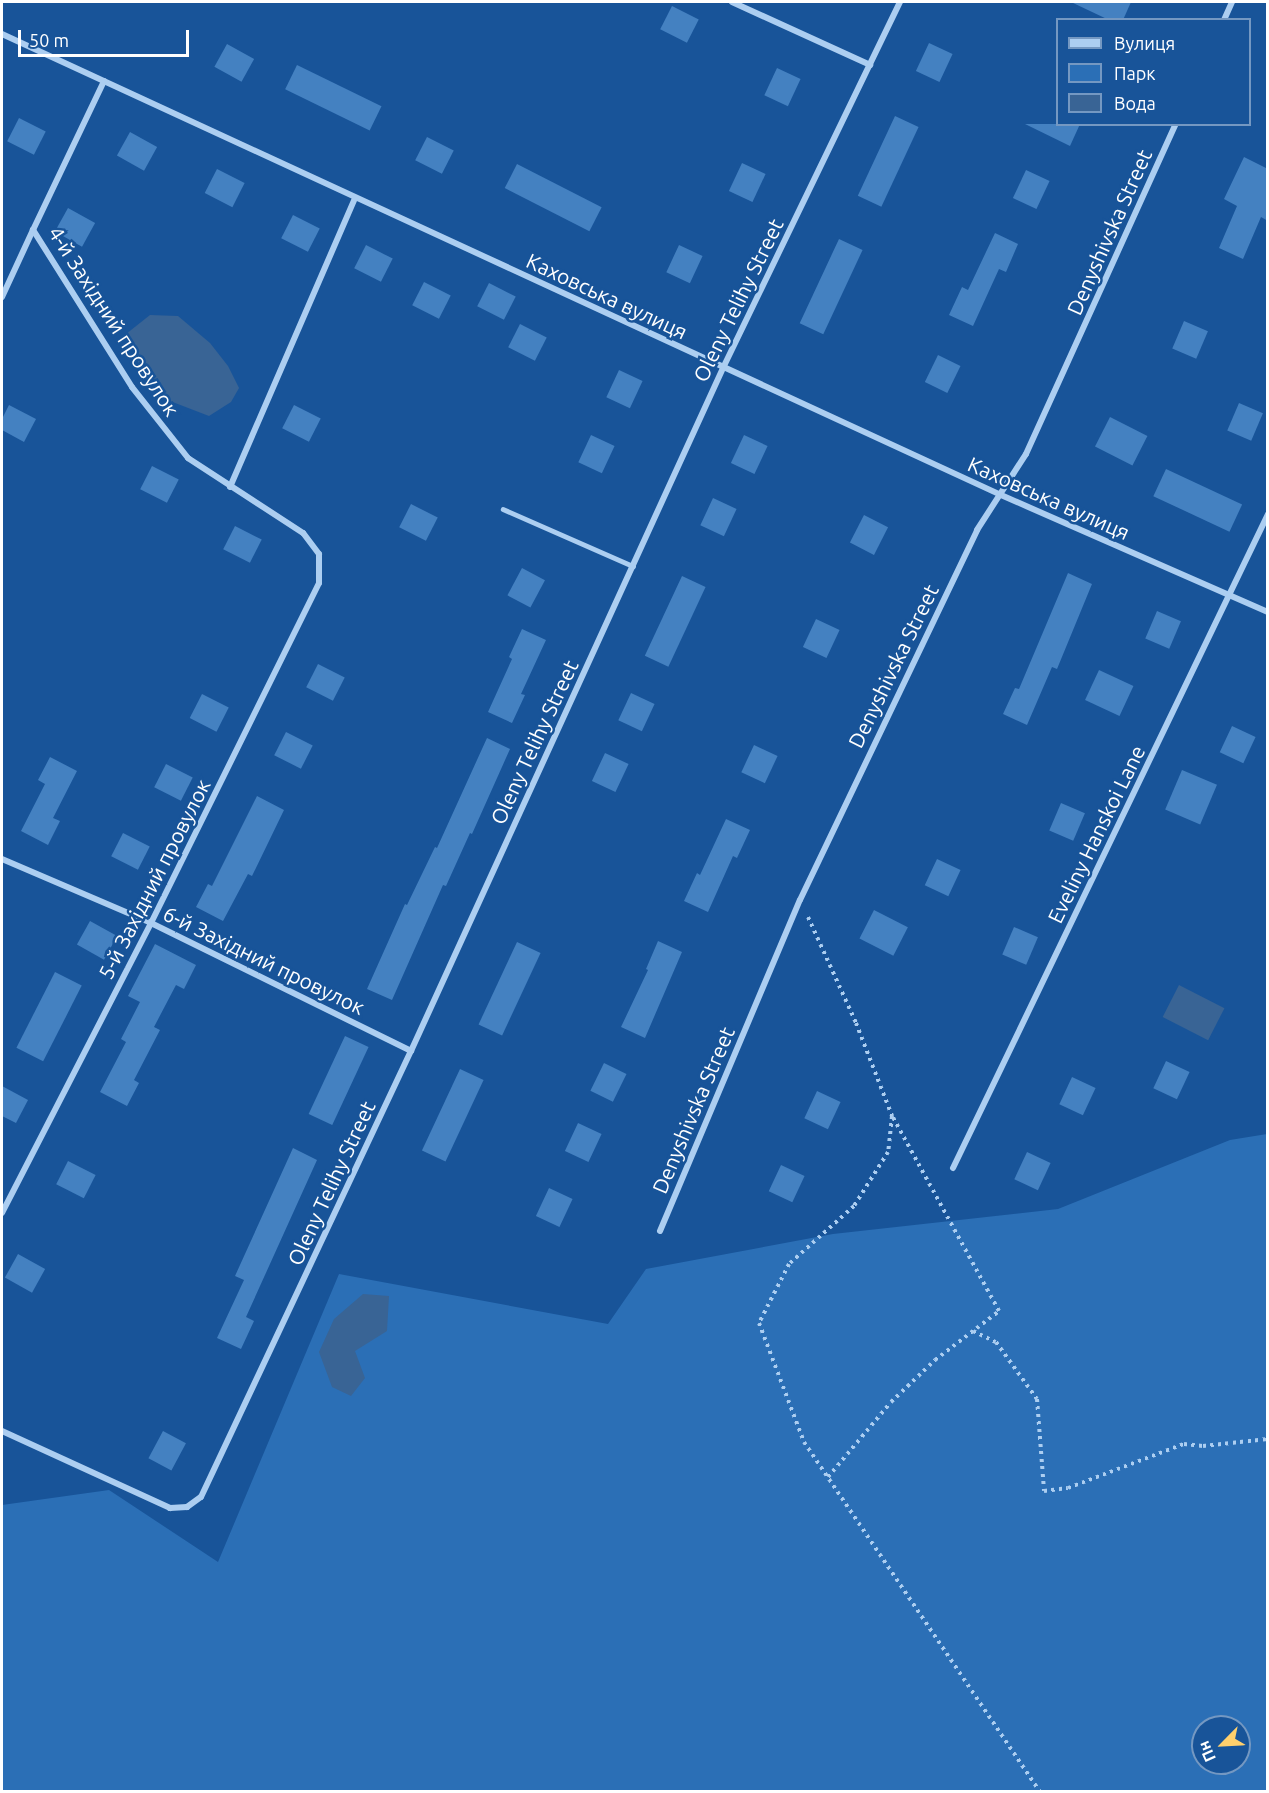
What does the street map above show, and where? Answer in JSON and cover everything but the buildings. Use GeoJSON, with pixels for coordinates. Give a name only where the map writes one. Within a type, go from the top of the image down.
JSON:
{"type":"FeatureCollection","features":[{"type":"Feature","properties":{"kind":"street"},"geometry":{"type":"LineString","coordinates":[[732,2],[870,65]]}},
{"type":"Feature","properties":{"kind":"street","name":"Oleny Telihy Street"},"geometry":{"type":"LineString","coordinates":[[2,1431],[170,1508],[187,1507],[201,1497],[411,1051],[723,368],[900,2]]}},
{"type":"Feature","properties":{"kind":"street"},"geometry":{"type":"LineString","coordinates":[[1225,18],[1232,2]]}},
{"type":"Feature","properties":{"kind":"street","name":"Каховська вулиця"},"geometry":{"type":"LineString","coordinates":[[2,34],[1001,495],[1268,612]]}},
{"type":"Feature","properties":{"kind":"street","name":"4-й Західний провулок"},"geometry":{"type":"LineString","coordinates":[[104,81],[33,230],[132,387],[188,458],[230,488],[303,533],[319,555]]}},
{"type":"Feature","properties":{"kind":"street","name":"Denyshivska Street"},"geometry":{"type":"LineString","coordinates":[[660,1231],[800,900],[977,530],[1026,454],[1175,126]]}},
{"type":"Feature","properties":{"kind":"street"},"geometry":{"type":"LineString","coordinates":[[230,488],[355,198]]}},
{"type":"Feature","properties":{"kind":"street"},"geometry":{"type":"LineString","coordinates":[[2,297],[33,230]]}},
{"type":"Feature","properties":{"kind":"street","name":"Eveliny Hanskoi Lane"},"geometry":{"type":"LineString","coordinates":[[954,1168],[1268,514]]}},
{"type":"Feature","properties":{"kind":"street","name":"5-й Західний провулок"},"geometry":{"type":"LineString","coordinates":[[2,1213],[152,923],[319,583],[319,555]]}},
{"type":"Feature","properties":{"kind":"street","name":"6-й Західний провулок"},"geometry":{"type":"LineString","coordinates":[[2,859],[152,923],[411,1051]]}},
{"type":"Feature","properties":{"kind":"lane"},"geometry":{"type":"LineString","coordinates":[[503,509],[633,566]]}},
{"type":"Feature","properties":{"kind":"path"},"geometry":{"type":"LineString","coordinates":[[800,900],[856,1023],[892,1116],[999,1311],[935,1360],[891,1402],[828,1477]]}},
{"type":"Feature","properties":{"kind":"path"},"geometry":{"type":"LineString","coordinates":[[892,1116],[888,1152],[854,1206],[789,1264],[759,1323],[804,1442],[1040,1791]]}},
{"type":"Feature","properties":{"kind":"path"},"geometry":{"type":"LineString","coordinates":[[973,1331],[996,1342],[1037,1399],[1044,1491],[1068,1488],[1184,1444],[1203,1446],[1268,1438]]}},
{"type":"Feature","properties":{"kind":"green space"},"geometry":{"type":"Polygon","coordinates":[[[1267,1134],[1267,1791],[2,1791],[2,1505],[109,1490],[218,1562],[339,1274],[608,1324],[646,1269],[833,1234],[1058,1209],[1230,1140],[1267,1134]]]}},
{"type":"Feature","properties":{"kind":"water"},"geometry":{"type":"Polygon","coordinates":[[[150,315],[178,316],[210,343],[228,366],[239,388],[231,402],[209,416],[170,401],[141,368],[126,334],[150,315]]]}},
{"type":"Feature","properties":{"kind":"water"},"geometry":{"type":"Polygon","coordinates":[[[1179,985],[1224,1008],[1208,1040],[1163,1017],[1179,985]]]}},
{"type":"Feature","properties":{"kind":"water"},"geometry":{"type":"Polygon","coordinates":[[[363,1294],[389,1296],[387,1331],[355,1351],[365,1378],[351,1396],[332,1387],[319,1352],[334,1319],[363,1294]]]}}]}
